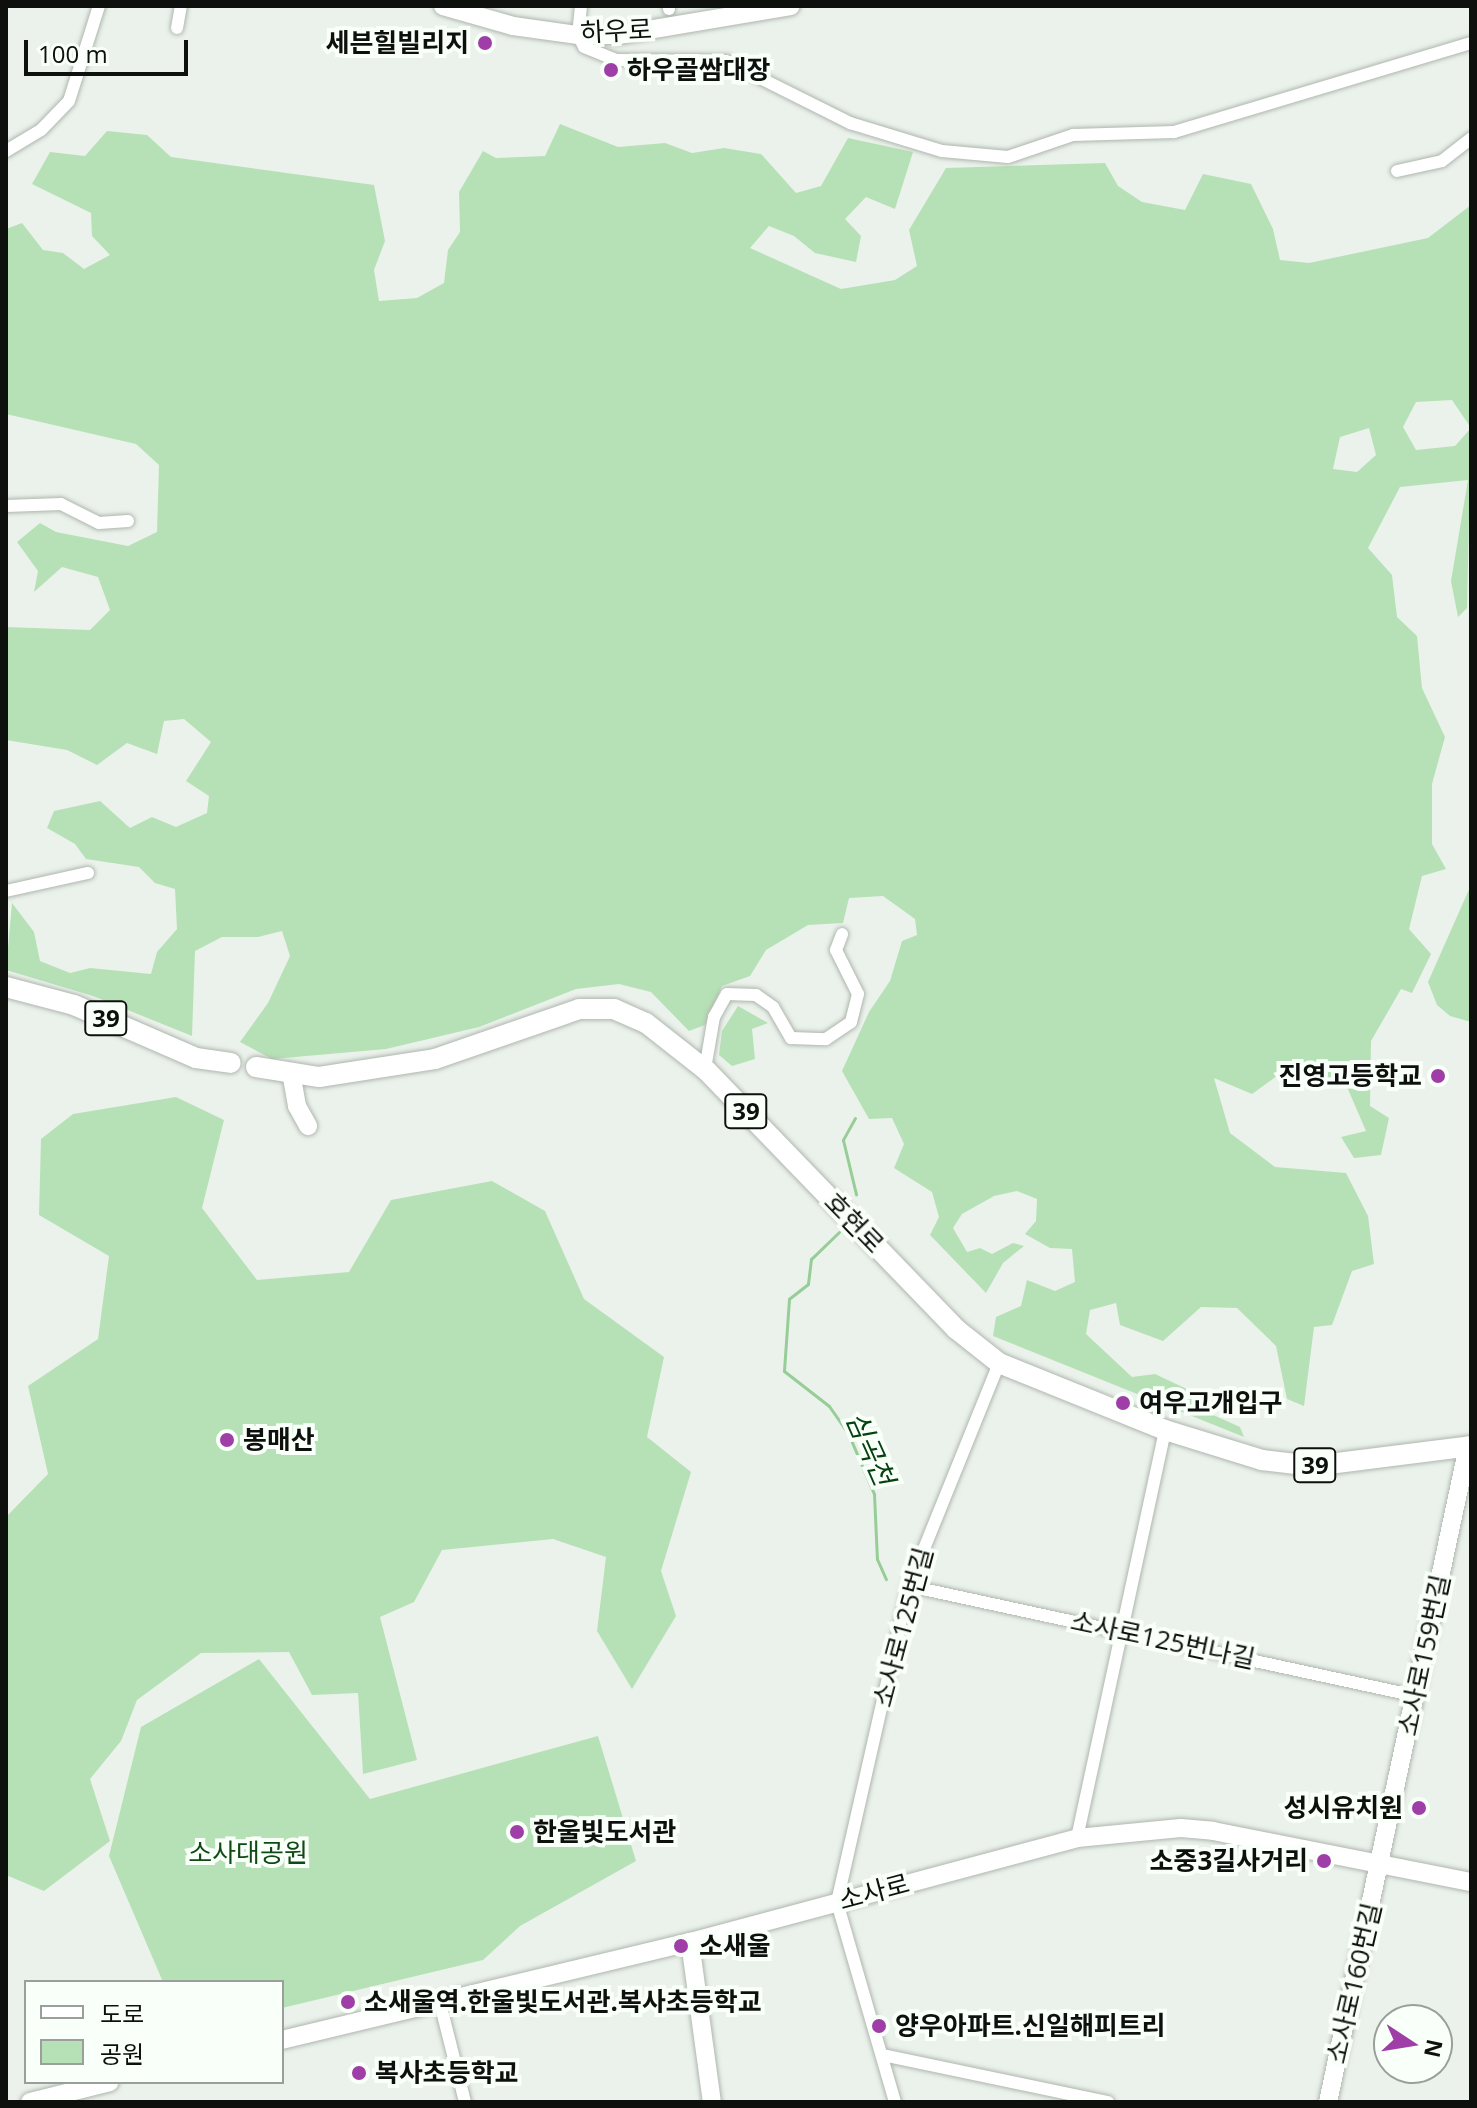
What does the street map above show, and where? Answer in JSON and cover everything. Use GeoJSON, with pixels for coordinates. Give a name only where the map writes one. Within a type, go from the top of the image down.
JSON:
{"type":"FeatureCollection","features":[{"type":"Feature","properties":{"kind":"main road","name":"39"},"geometry":{"type":"LineString","coordinates":[[6,987],[74,1005],[196,1058],[231,1063]]}},
{"type":"Feature","properties":{"kind":"main road","name":"호현로"},"geometry":{"type":"LineString","coordinates":[[256,1067],[319,1077],[435,1059],[579,1009],[614,1009],[646,1023],[705,1069],[956,1329],[999,1363],[1165,1430],[1262,1460],[1313,1466],[1470,1446]]}},
{"type":"Feature","properties":{"kind":"street"},"geometry":{"type":"LineString","coordinates":[[6,151],[41,130],[69,101],[99,6]]}},
{"type":"Feature","properties":{"kind":"street"},"geometry":{"type":"LineString","coordinates":[[177,28],[181,6]]}},
{"type":"Feature","properties":{"kind":"street","name":"하우로"},"geometry":{"type":"LineString","coordinates":[[443,6],[513,26],[578,35],[618,35],[742,10],[791,6]]}},
{"type":"Feature","properties":{"kind":"street"},"geometry":{"type":"LineString","coordinates":[[581,6],[578,35],[584,47],[617,60],[726,61],[850,123],[942,151],[1008,157],[1073,135],[1174,132],[1471,43]]}},
{"type":"Feature","properties":{"kind":"street"},"geometry":{"type":"LineString","coordinates":[[1397,171],[1442,161],[1471,138]]}},
{"type":"Feature","properties":{"kind":"street"},"geometry":{"type":"LineString","coordinates":[[6,506],[61,504],[99,523],[128,521]]}},
{"type":"Feature","properties":{"kind":"street"},"geometry":{"type":"LineString","coordinates":[[6,891],[88,873]]}},
{"type":"Feature","properties":{"kind":"street"},"geometry":{"type":"LineString","coordinates":[[705,1069],[714,1017],[727,994],[756,995],[773,1007],[791,1038],[826,1039],[851,1022],[858,994],[836,950],[842,934]]}},
{"type":"Feature","properties":{"kind":"street"},"geometry":{"type":"LineString","coordinates":[[291,1072],[297,1106],[308,1126]]}},
{"type":"Feature","properties":{"kind":"street","name":"소사로125번길"},"geometry":{"type":"LineString","coordinates":[[837,1902],[909,1586],[999,1363]]}},
{"type":"Feature","properties":{"kind":"street"},"geometry":{"type":"LineString","coordinates":[[1077,1838],[1165,1430]]}},
{"type":"Feature","properties":{"kind":"street","name":"소사로159번길"},"geometry":{"type":"LineString","coordinates":[[1381,1864],[1470,1446]]}},
{"type":"Feature","properties":{"kind":"street","name":"소사로125번나길"},"geometry":{"type":"LineString","coordinates":[[909,1586],[1416,1696]]}},
{"type":"Feature","properties":{"kind":"street","name":"소사로"},"geometry":{"type":"LineString","coordinates":[[284,2040],[690,1942],[1077,1838],[1202,1830],[1471,1882]]}},
{"type":"Feature","properties":{"kind":"street","name":"소사로160번길"},"geometry":{"type":"LineString","coordinates":[[1328,2102],[1381,1864]]}},
{"type":"Feature","properties":{"kind":"street"},"geometry":{"type":"LineString","coordinates":[[837,1902],[895,2102]]}},
{"type":"Feature","properties":{"kind":"street"},"geometry":{"type":"LineString","coordinates":[[690,1942],[712,2102]]}},
{"type":"Feature","properties":{"kind":"street"},"geometry":{"type":"LineString","coordinates":[[440,2003],[465,2102]]}},
{"type":"Feature","properties":{"kind":"street"},"geometry":{"type":"LineString","coordinates":[[883,2055],[1108,2102]]}},
{"type":"Feature","properties":{"kind":"street"},"geometry":{"type":"LineString","coordinates":[[42,2100],[102,2084]]}},
{"type":"Feature","properties":{"kind":"green space"},"geometry":{"type":"Polygon","coordinates":[[[560,124],[618,147],[665,143],[692,153],[724,148],[761,154],[796,193],[821,186],[848,138],[913,152],[895,209],[866,197],[845,219],[861,236],[856,262],[815,253],[794,236],[769,226],[750,248],[841,289],[895,280],[917,266],[909,230],[946,168],[1105,163],[1118,186],[1142,202],[1185,210],[1203,174],[1251,184],[1273,229],[1280,260],[1309,263],[1428,238],[1471,205],[1471,428],[1467,608],[1458,617],[1451,581],[1468,480],[1400,487],[1368,548],[1392,575],[1397,617],[1417,636],[1422,688],[1445,737],[1432,784],[1432,844],[1446,869],[1422,876],[1409,929],[1431,954],[1412,993],[1401,989],[1371,1041],[1370,1106],[1389,1118],[1381,1155],[1354,1158],[1341,1137],[1366,1131],[1347,1087],[1325,1085],[1300,1059],[1252,1094],[1214,1078],[1230,1133],[1275,1167],[1346,1173],[1368,1216],[1374,1264],[1352,1271],[1332,1325],[1314,1327],[1304,1406],[1287,1399],[1276,1346],[1237,1308],[1201,1307],[1163,1341],[1120,1325],[1116,1303],[1090,1310],[1086,1334],[1132,1377],[1155,1374],[1191,1391],[1200,1409],[1240,1427],[1244,1437],[993,1336],[996,1317],[1021,1306],[1027,1280],[1055,1291],[1075,1282],[1072,1249],[1050,1248],[1025,1234],[1036,1221],[1037,1199],[1017,1191],[994,1196],[962,1214],[953,1228],[967,1252],[980,1248],[992,1254],[1013,1243],[1024,1246],[1003,1263],[986,1293],[930,1235],[939,1217],[932,1192],[894,1168],[904,1144],[892,1118],[869,1119],[842,1071],[869,1012],[890,981],[902,941],[917,935],[915,919],[883,896],[849,898],[843,923],[808,925],[766,950],[750,976],[722,986],[705,1025],[689,1031],[651,992],[619,984],[576,989],[479,1027],[386,1049],[272,1059],[240,1042],[268,1003],[290,956],[282,931],[258,937],[222,937],[195,951],[192,1036],[93,996],[6,970],[12,903],[34,932],[40,961],[70,973],[90,968],[151,974],[157,952],[177,929],[175,889],[155,883],[139,867],[86,859],[75,844],[47,828],[54,811],[100,801],[130,828],[152,817],[176,827],[207,813],[209,796],[186,781],[211,742],[184,719],[164,721],[157,754],[127,743],[97,765],[67,750],[6,740],[6,627],[90,630],[110,610],[98,577],[62,567],[34,592],[38,571],[17,542],[40,523],[56,532],[128,546],[157,532],[159,465],[136,444],[6,414],[6,229],[22,223],[43,250],[63,253],[84,269],[110,255],[92,236],[91,213],[32,184],[50,152],[85,156],[107,131],[147,135],[171,157],[374,185],[385,241],[374,270],[379,301],[417,298],[444,283],[448,250],[460,232],[459,192],[483,151],[496,158],[545,156],[560,124]],[[1452,400],[1416,402],[1403,427],[1416,450],[1455,446],[1471,428],[1452,400]],[[1369,428],[1340,437],[1333,469],[1357,472],[1376,455],[1369,428]]]}},
{"type":"Feature","properties":{"kind":"green space"},"geometry":{"type":"Polygon","coordinates":[[[1471,885],[1471,1022],[1450,1016],[1437,1005],[1428,982],[1471,885]]]}},
{"type":"Feature","properties":{"kind":"green space"},"geometry":{"type":"Polygon","coordinates":[[[738,1006],[768,1023],[752,1029],[755,1059],[732,1066],[719,1055],[722,1031],[738,1006]]]}},
{"type":"Feature","properties":{"kind":"green space"},"geometry":{"type":"Polygon","coordinates":[[[176,1097],[224,1120],[202,1208],[257,1280],[349,1272],[391,1200],[492,1181],[545,1211],[584,1299],[664,1357],[647,1437],[691,1472],[661,1571],[676,1616],[632,1689],[597,1631],[606,1557],[553,1539],[442,1550],[414,1602],[380,1617],[417,1760],[363,1774],[358,1693],[312,1695],[289,1652],[201,1653],[137,1700],[121,1741],[90,1779],[110,1841],[44,1891],[6,1875],[6,1517],[48,1474],[28,1386],[98,1339],[109,1256],[39,1215],[41,1139],[73,1114],[176,1097]]]}},
{"type":"Feature","properties":{"kind":"green space","name":"소사대공원"},"geometry":{"type":"Polygon","coordinates":[[[259,1659],[370,1799],[598,1736],[636,1861],[520,1926],[483,1960],[284,2008],[284,1980],[162,1980],[109,1856],[141,1727],[259,1659]]]}},
{"type":"Feature","properties":{"kind":"waterway","name":"심곡천"},"geometry":{"type":"LineString","coordinates":[[855,1118],[843,1140],[856,1194]]}},
{"type":"Feature","properties":{"kind":"waterway","name":"심곡천"},"geometry":{"type":"LineString","coordinates":[[839,1232],[811,1259],[808,1284],[789,1299],[784,1371],[829,1406],[848,1433],[874,1494],[877,1559],[886,1579]]}},
{"type":"Feature","properties":{"kind":"place","name":"세븐힐빌리지"},"geometry":{"type":"Point","coordinates":[485,43]}},
{"type":"Feature","properties":{"kind":"place","name":"하우골쌈대장"},"geometry":{"type":"Point","coordinates":[611,70]}},
{"type":"Feature","properties":{"kind":"place","name":"진영고등학교"},"geometry":{"type":"Point","coordinates":[1438,1076]}},
{"type":"Feature","properties":{"kind":"place","name":"여우고개입구"},"geometry":{"type":"Point","coordinates":[1123,1403]}},
{"type":"Feature","properties":{"kind":"place","name":"봉매산"},"geometry":{"type":"Point","coordinates":[227,1440]}},
{"type":"Feature","properties":{"kind":"place","name":"성시유치원"},"geometry":{"type":"Point","coordinates":[1419,1808]}},
{"type":"Feature","properties":{"kind":"place","name":"한울빛도서관"},"geometry":{"type":"Point","coordinates":[517,1832]}},
{"type":"Feature","properties":{"kind":"place","name":"소중3길사거리"},"geometry":{"type":"Point","coordinates":[1324,1861]}},
{"type":"Feature","properties":{"kind":"place","name":"소새울"},"geometry":{"type":"Point","coordinates":[681,1946]}},
{"type":"Feature","properties":{"kind":"place","name":"소새울역.한울빛도서관.복사초등학교"},"geometry":{"type":"Point","coordinates":[348,2002]}},
{"type":"Feature","properties":{"kind":"place","name":"양우아파트.신일해피트리"},"geometry":{"type":"Point","coordinates":[879,2026]}},
{"type":"Feature","properties":{"kind":"place","name":"복사초등학교"},"geometry":{"type":"Point","coordinates":[359,2073]}}]}
